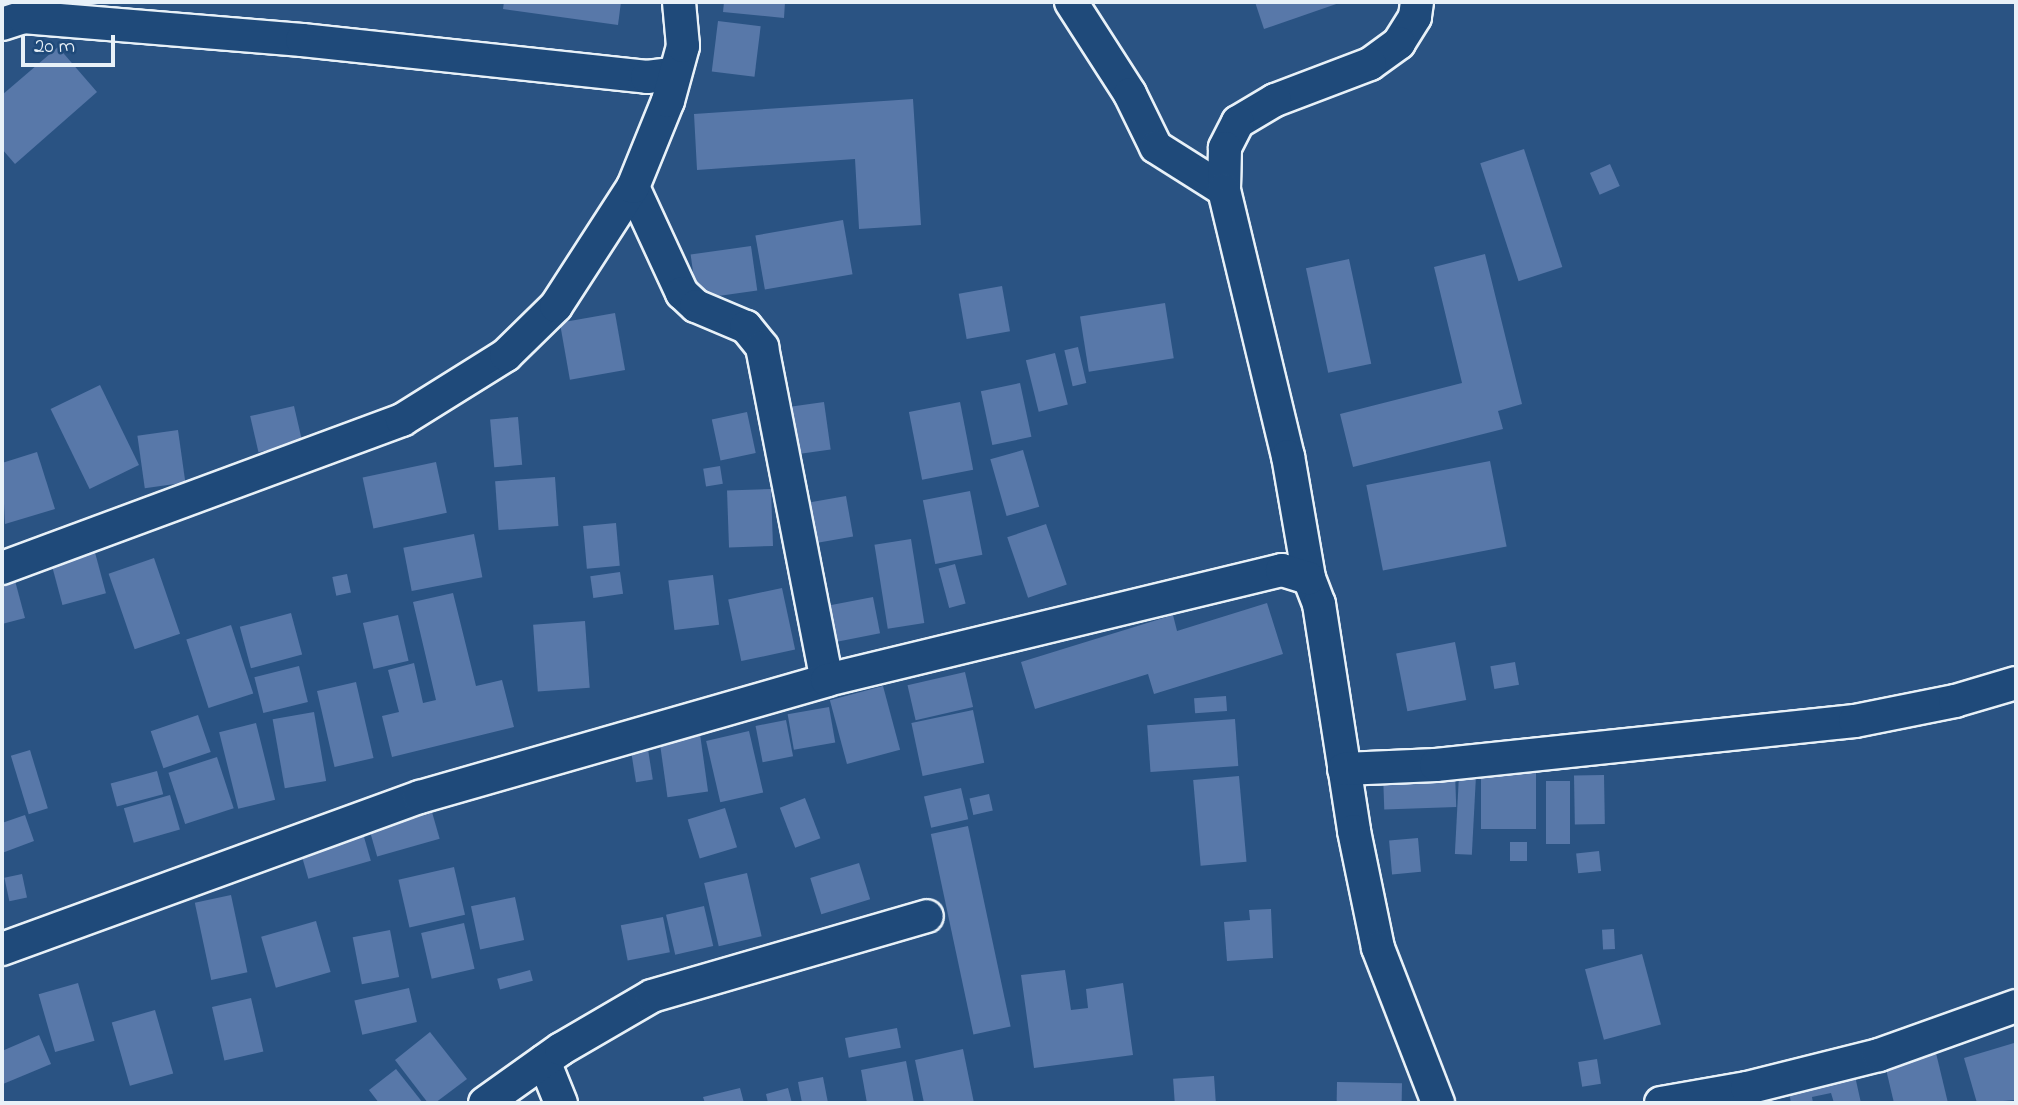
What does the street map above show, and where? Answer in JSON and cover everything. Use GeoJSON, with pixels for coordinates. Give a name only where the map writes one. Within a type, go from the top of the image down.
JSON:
{"type":"FeatureCollection","features":[{"type":"Feature","properties":{"kind":"street"},"geometry":{"type":"LineString","coordinates":[[2,568],[402,420],[506,355],[556,306],[633,187],[668,101],[672,74],[683,46],[679,2]]}},
{"type":"Feature","properties":{"kind":"street"},"geometry":{"type":"LineString","coordinates":[[1071,2],[1130,94],[1156,147],[1224,190]]}},
{"type":"Feature","properties":{"kind":"street"},"geometry":{"type":"LineString","coordinates":[[1417,2],[1415,17],[1399,43],[1370,64],[1275,100],[1238,122],[1225,148],[1224,190],[1287,456],[1309,578],[1318,604],[1344,769],[1378,948],[1438,1103]]}},
{"type":"Feature","properties":{"kind":"street"},"geometry":{"type":"LineString","coordinates":[[2,24],[23,17],[302,40],[647,77],[672,74]]}},
{"type":"Feature","properties":{"kind":"street"},"geometry":{"type":"LineString","coordinates":[[633,187],[682,293],[696,306],[746,327],[762,347],[827,680]]}},
{"type":"Feature","properties":{"kind":"street"},"geometry":{"type":"LineString","coordinates":[[2,949],[420,797],[827,680],[1282,570],[1309,578]]}},
{"type":"Feature","properties":{"kind":"street"},"geometry":{"type":"LineString","coordinates":[[1344,769],[1436,765],[1855,721],[1955,701],[2016,683]]}},
{"type":"Feature","properties":{"kind":"street"},"geometry":{"type":"LineString","coordinates":[[485,1103],[544,1060],[652,996],[927,916]]}},
{"type":"Feature","properties":{"kind":"street"},"geometry":{"type":"LineString","coordinates":[[1661,1103],[1746,1088],[1879,1055],[2016,1006]]}},
{"type":"Feature","properties":{"kind":"street"},"geometry":{"type":"LineString","coordinates":[[544,1060],[561,1103]]}},
{"type":"Feature","properties":{"kind":"building"},"geometry":{"type":"Polygon","coordinates":[[[504,2],[621,2],[618,25],[503,9],[504,2]]]}},
{"type":"Feature","properties":{"kind":"building"},"geometry":{"type":"Polygon","coordinates":[[[724,2],[785,2],[784,18],[723,12],[724,2]]]}},
{"type":"Feature","properties":{"kind":"building"},"geometry":{"type":"Polygon","coordinates":[[[1255,2],[1342,2],[1264,29],[1255,2]]]}},
{"type":"Feature","properties":{"kind":"building"},"geometry":{"type":"Polygon","coordinates":[[[718,21],[761,26],[754,77],[712,72],[718,21]]]}},
{"type":"Feature","properties":{"kind":"building"},"geometry":{"type":"Polygon","coordinates":[[[58,47],[97,92],[15,164],[2,149],[2,95],[58,47]]]}},
{"type":"Feature","properties":{"kind":"building"},"geometry":{"type":"Polygon","coordinates":[[[913,99],[921,225],[859,229],[855,159],[697,170],[694,114],[913,99]]]}},
{"type":"Feature","properties":{"kind":"building"},"geometry":{"type":"Polygon","coordinates":[[[1524,149],[1562,267],[1519,281],[1480,163],[1524,149]]]}},
{"type":"Feature","properties":{"kind":"building"},"geometry":{"type":"Polygon","coordinates":[[[1610,164],[1620,186],[1600,195],[1590,173],[1610,164]]]}},
{"type":"Feature","properties":{"kind":"building"},"geometry":{"type":"Polygon","coordinates":[[[843,220],[853,274],[765,290],[755,235],[843,220]]]}},
{"type":"Feature","properties":{"kind":"building"},"geometry":{"type":"Polygon","coordinates":[[[751,246],[757,291],[697,299],[691,254],[751,246]]]}},
{"type":"Feature","properties":{"kind":"building"},"geometry":{"type":"Polygon","coordinates":[[[1485,254],[1522,404],[1498,411],[1503,429],[1353,467],[1340,414],[1462,383],[1434,267],[1485,254]]]}},
{"type":"Feature","properties":{"kind":"building"},"geometry":{"type":"Polygon","coordinates":[[[1349,259],[1371,364],[1328,373],[1306,268],[1349,259]]]}},
{"type":"Feature","properties":{"kind":"building"},"geometry":{"type":"Polygon","coordinates":[[[1002,286],[1010,331],[967,339],[959,294],[1002,286]]]}},
{"type":"Feature","properties":{"kind":"building"},"geometry":{"type":"Polygon","coordinates":[[[1165,303],[1174,358],[1089,372],[1080,316],[1165,303]]]}},
{"type":"Feature","properties":{"kind":"building"},"geometry":{"type":"Polygon","coordinates":[[[615,313],[625,370],[570,380],[560,323],[615,313]]]}},
{"type":"Feature","properties":{"kind":"building"},"geometry":{"type":"Polygon","coordinates":[[[1078,347],[1086,383],[1073,386],[1064,350],[1078,347]]]}},
{"type":"Feature","properties":{"kind":"building"},"geometry":{"type":"Polygon","coordinates":[[[1055,353],[1068,404],[1039,412],[1026,360],[1055,353]]]}},
{"type":"Feature","properties":{"kind":"building"},"geometry":{"type":"Polygon","coordinates":[[[1020,383],[1031,437],[992,445],[981,391],[1020,383]]]}},
{"type":"Feature","properties":{"kind":"building"},"geometry":{"type":"Polygon","coordinates":[[[100,385],[139,465],[90,489],[51,409],[100,385]]]}},
{"type":"Feature","properties":{"kind":"building"},"geometry":{"type":"Polygon","coordinates":[[[824,402],[831,450],[795,455],[788,407],[824,402]]]}},
{"type":"Feature","properties":{"kind":"building"},"geometry":{"type":"Polygon","coordinates":[[[960,402],[973,470],[922,480],[909,412],[960,402]]]}},
{"type":"Feature","properties":{"kind":"building"},"geometry":{"type":"Polygon","coordinates":[[[294,406],[302,442],[258,452],[250,416],[294,406]]]}},
{"type":"Feature","properties":{"kind":"building"},"geometry":{"type":"Polygon","coordinates":[[[747,412],[756,453],[721,461],[712,419],[747,412]]]}},
{"type":"Feature","properties":{"kind":"building"},"geometry":{"type":"Polygon","coordinates":[[[518,417],[522,465],[494,467],[490,419],[518,417]]]}},
{"type":"Feature","properties":{"kind":"building"},"geometry":{"type":"Polygon","coordinates":[[[178,430],[185,482],[145,488],[137,436],[178,430]]]}},
{"type":"Feature","properties":{"kind":"building"},"geometry":{"type":"Polygon","coordinates":[[[1023,450],[1039,507],[1007,516],[990,459],[1023,450]]]}},
{"type":"Feature","properties":{"kind":"building"},"geometry":{"type":"Polygon","coordinates":[[[37,452],[55,509],[5,524],[2,463],[37,452]]]}},
{"type":"Feature","properties":{"kind":"building"},"geometry":{"type":"Polygon","coordinates":[[[1490,461],[1507,546],[1383,570],[1366,485],[1490,461]]]}},
{"type":"Feature","properties":{"kind":"building"},"geometry":{"type":"Polygon","coordinates":[[[436,462],[447,513],[373,528],[363,478],[436,462]]]}},
{"type":"Feature","properties":{"kind":"building"},"geometry":{"type":"Polygon","coordinates":[[[720,466],[723,484],[706,486],[703,469],[720,466]]]}},
{"type":"Feature","properties":{"kind":"building"},"geometry":{"type":"Polygon","coordinates":[[[555,477],[558,526],[499,530],[495,481],[555,477]]]}},
{"type":"Feature","properties":{"kind":"building"},"geometry":{"type":"Polygon","coordinates":[[[771,489],[773,546],[729,548],[727,491],[771,489]]]}},
{"type":"Feature","properties":{"kind":"building"},"geometry":{"type":"Polygon","coordinates":[[[970,491],[982,555],[935,564],[923,500],[970,491]]]}},
{"type":"Feature","properties":{"kind":"building"},"geometry":{"type":"Polygon","coordinates":[[[846,496],[853,536],[805,545],[798,505],[846,496]]]}},
{"type":"Feature","properties":{"kind":"building"},"geometry":{"type":"Polygon","coordinates":[[[616,523],[620,566],[587,569],[583,526],[616,523]]]}},
{"type":"Feature","properties":{"kind":"building"},"geometry":{"type":"Polygon","coordinates":[[[1046,524],[1067,585],[1028,598],[1007,537],[1046,524]]]}},
{"type":"Feature","properties":{"kind":"building"},"geometry":{"type":"Polygon","coordinates":[[[474,534],[482,577],[412,591],[403,548],[474,534]]]}},
{"type":"Feature","properties":{"kind":"building"},"geometry":{"type":"Polygon","coordinates":[[[911,539],[924,623],[888,629],[874,545],[911,539]]]}},
{"type":"Feature","properties":{"kind":"building"},"geometry":{"type":"Polygon","coordinates":[[[93,545],[106,593],[62,605],[50,557],[93,545]]]}},
{"type":"Feature","properties":{"kind":"building"},"geometry":{"type":"Polygon","coordinates":[[[154,558],[180,634],[135,649],[109,574],[154,558]]]}},
{"type":"Feature","properties":{"kind":"building"},"geometry":{"type":"Polygon","coordinates":[[[955,564],[966,604],[949,608],[939,568],[955,564]]]}},
{"type":"Feature","properties":{"kind":"building"},"geometry":{"type":"Polygon","coordinates":[[[620,572],[623,594],[593,598],[590,576],[620,572]]]}},
{"type":"Feature","properties":{"kind":"building"},"geometry":{"type":"Polygon","coordinates":[[[347,574],[351,593],[336,596],[332,577],[347,574]]]}},
{"type":"Feature","properties":{"kind":"building"},"geometry":{"type":"Polygon","coordinates":[[[713,575],[719,625],[674,630],[668,580],[713,575]]]}},
{"type":"Feature","properties":{"kind":"building"},"geometry":{"type":"Polygon","coordinates":[[[14,577],[25,618],[2,624],[2,580],[14,577]]]}},
{"type":"Feature","properties":{"kind":"building"},"geometry":{"type":"Polygon","coordinates":[[[782,588],[795,650],[741,661],[728,599],[782,588]]]}},
{"type":"Feature","properties":{"kind":"building"},"geometry":{"type":"Polygon","coordinates":[[[453,593],[476,686],[502,680],[514,727],[392,757],[382,716],[399,712],[388,670],[414,663],[423,703],[436,700],[413,602],[453,593]]]}},
{"type":"Feature","properties":{"kind":"building"},"geometry":{"type":"Polygon","coordinates":[[[873,597],[880,633],[828,643],[821,607],[873,597]]]}},
{"type":"Feature","properties":{"kind":"building"},"geometry":{"type":"Polygon","coordinates":[[[1267,603],[1283,654],[1154,694],[1148,674],[1035,709],[1021,662],[1173,615],[1177,631],[1267,603]]]}},
{"type":"Feature","properties":{"kind":"building"},"geometry":{"type":"Polygon","coordinates":[[[291,613],[302,655],[251,668],[240,627],[291,613]]]}},
{"type":"Feature","properties":{"kind":"building"},"geometry":{"type":"Polygon","coordinates":[[[398,615],[409,661],[373,669],[363,623],[398,615]]]}},
{"type":"Feature","properties":{"kind":"building"},"geometry":{"type":"Polygon","coordinates":[[[585,621],[590,688],[538,691],[533,625],[585,621]]]}},
{"type":"Feature","properties":{"kind":"building"},"geometry":{"type":"Polygon","coordinates":[[[231,625],[253,693],[209,708],[186,640],[231,625]]]}},
{"type":"Feature","properties":{"kind":"building"},"geometry":{"type":"Polygon","coordinates":[[[1455,642],[1466,700],[1407,711],[1396,653],[1455,642]]]}},
{"type":"Feature","properties":{"kind":"building"},"geometry":{"type":"Polygon","coordinates":[[[1515,662],[1519,685],[1494,689],[1490,666],[1515,662]]]}},
{"type":"Feature","properties":{"kind":"building"},"geometry":{"type":"Polygon","coordinates":[[[299,666],[308,702],[263,713],[254,677],[299,666]]]}},
{"type":"Feature","properties":{"kind":"building"},"geometry":{"type":"Polygon","coordinates":[[[965,672],[973,707],[916,720],[908,685],[965,672]]]}},
{"type":"Feature","properties":{"kind":"building"},"geometry":{"type":"Polygon","coordinates":[[[356,682],[374,758],[335,767],[317,691],[356,682]]]}},
{"type":"Feature","properties":{"kind":"building"},"geometry":{"type":"Polygon","coordinates":[[[883,686],[900,750],[847,764],[830,700],[883,686]]]}},
{"type":"Feature","properties":{"kind":"building"},"geometry":{"type":"Polygon","coordinates":[[[1226,696],[1227,711],[1195,713],[1194,698],[1226,696]]]}},
{"type":"Feature","properties":{"kind":"building"},"geometry":{"type":"Polygon","coordinates":[[[829,707],[835,742],[794,750],[788,714],[829,707]]]}},
{"type":"Feature","properties":{"kind":"building"},"geometry":{"type":"Polygon","coordinates":[[[973,710],[984,763],[923,776],[911,723],[973,710]]]}},
{"type":"Feature","properties":{"kind":"building"},"geometry":{"type":"Polygon","coordinates":[[[314,712],[326,781],[285,788],[273,719],[314,712]]]}},
{"type":"Feature","properties":{"kind":"building"},"geometry":{"type":"Polygon","coordinates":[[[198,715],[211,752],[163,768],[151,731],[198,715]]]}},
{"type":"Feature","properties":{"kind":"building"},"geometry":{"type":"Polygon","coordinates":[[[1235,719],[1238,766],[1150,772],[1147,725],[1235,719]]]}},
{"type":"Feature","properties":{"kind":"building"},"geometry":{"type":"Polygon","coordinates":[[[786,720],[793,756],[763,762],[756,726],[786,720]]]}},
{"type":"Feature","properties":{"kind":"building"},"geometry":{"type":"Polygon","coordinates":[[[256,723],[275,800],[238,809],[219,732],[256,723]]]}},
{"type":"Feature","properties":{"kind":"building"},"geometry":{"type":"Polygon","coordinates":[[[749,731],[763,792],[720,802],[706,741],[749,731]]]}},
{"type":"Feature","properties":{"kind":"building"},"geometry":{"type":"Polygon","coordinates":[[[700,734],[708,791],[667,797],[659,740],[700,734]]]}},
{"type":"Feature","properties":{"kind":"building"},"geometry":{"type":"Polygon","coordinates":[[[647,743],[653,780],[636,782],[630,746],[647,743]]]}},
{"type":"Feature","properties":{"kind":"building"},"geometry":{"type":"Polygon","coordinates":[[[30,750],[48,808],[29,814],[11,756],[30,750]]]}},
{"type":"Feature","properties":{"kind":"building"},"geometry":{"type":"Polygon","coordinates":[[[217,757],[234,808],[185,824],[168,773],[217,757]]]}},
{"type":"Feature","properties":{"kind":"building"},"geometry":{"type":"Polygon","coordinates":[[[1481,767],[1536,767],[1536,829],[1481,829],[1481,767]]]}},
{"type":"Feature","properties":{"kind":"building"},"geometry":{"type":"Polygon","coordinates":[[[157,771],[163,794],[117,807],[111,783],[157,771]]]}},
{"type":"Feature","properties":{"kind":"building"},"geometry":{"type":"Polygon","coordinates":[[[1455,772],[1456,807],[1384,809],[1383,775],[1455,772]]]}},
{"type":"Feature","properties":{"kind":"building"},"geometry":{"type":"Polygon","coordinates":[[[1459,775],[1476,776],[1472,855],[1455,854],[1459,775]]]}},
{"type":"Feature","properties":{"kind":"building"},"geometry":{"type":"Polygon","coordinates":[[[1604,775],[1605,824],[1575,825],[1574,776],[1604,775]]]}},
{"type":"Feature","properties":{"kind":"building"},"geometry":{"type":"Polygon","coordinates":[[[1239,776],[1246,862],[1201,866],[1193,780],[1239,776]]]}},
{"type":"Feature","properties":{"kind":"building"},"geometry":{"type":"Polygon","coordinates":[[[1546,781],[1570,781],[1570,844],[1546,844],[1546,781]]]}},
{"type":"Feature","properties":{"kind":"building"},"geometry":{"type":"Polygon","coordinates":[[[961,788],[968,819],[931,828],[924,797],[961,788]]]}},
{"type":"Feature","properties":{"kind":"building"},"geometry":{"type":"Polygon","coordinates":[[[989,794],[993,811],[973,815],[970,798],[989,794]]]}},
{"type":"Feature","properties":{"kind":"building"},"geometry":{"type":"Polygon","coordinates":[[[170,795],[180,830],[134,843],[124,808],[170,795]]]}},
{"type":"Feature","properties":{"kind":"building"},"geometry":{"type":"Polygon","coordinates":[[[805,798],[820,838],[795,848],[780,808],[805,798]]]}},
{"type":"Feature","properties":{"kind":"building"},"geometry":{"type":"Polygon","coordinates":[[[430,805],[440,839],[377,857],[368,823],[430,805]]]}},
{"type":"Feature","properties":{"kind":"building"},"geometry":{"type":"Polygon","coordinates":[[[725,808],[737,847],[700,859],[688,819],[725,808]]]}},
{"type":"Feature","properties":{"kind":"building"},"geometry":{"type":"Polygon","coordinates":[[[25,815],[34,841],[2,853],[2,823],[25,815]]]}},
{"type":"Feature","properties":{"kind":"building"},"geometry":{"type":"Polygon","coordinates":[[[968,826],[1011,1027],[973,1034],[931,834],[968,826]]]}},
{"type":"Feature","properties":{"kind":"building"},"geometry":{"type":"Polygon","coordinates":[[[362,830],[371,861],[308,879],[300,848],[362,830]]]}},
{"type":"Feature","properties":{"kind":"building"},"geometry":{"type":"Polygon","coordinates":[[[1418,838],[1421,872],[1392,874],[1389,841],[1418,838]]]}},
{"type":"Feature","properties":{"kind":"building"},"geometry":{"type":"Polygon","coordinates":[[[1510,842],[1527,842],[1527,861],[1510,861],[1510,842]]]}},
{"type":"Feature","properties":{"kind":"building"},"geometry":{"type":"Polygon","coordinates":[[[1599,851],[1601,871],[1578,873],[1576,853],[1599,851]]]}},
{"type":"Feature","properties":{"kind":"building"},"geometry":{"type":"Polygon","coordinates":[[[859,863],[870,899],[821,914],[810,878],[859,863]]]}},
{"type":"Feature","properties":{"kind":"building"},"geometry":{"type":"Polygon","coordinates":[[[454,867],[465,915],[409,928],[398,880],[454,867]]]}},
{"type":"Feature","properties":{"kind":"building"},"geometry":{"type":"Polygon","coordinates":[[[747,873],[762,936],[719,946],[704,883],[747,873]]]}},
{"type":"Feature","properties":{"kind":"building"},"geometry":{"type":"Polygon","coordinates":[[[22,874],[27,897],[9,901],[4,878],[22,874]]]}},
{"type":"Feature","properties":{"kind":"building"},"geometry":{"type":"Polygon","coordinates":[[[231,895],[247,972],[211,980],[195,903],[231,895]]]}},
{"type":"Feature","properties":{"kind":"building"},"geometry":{"type":"Polygon","coordinates":[[[515,897],[524,940],[480,949],[471,906],[515,897]]]}},
{"type":"Feature","properties":{"kind":"building"},"geometry":{"type":"Polygon","coordinates":[[[704,906],[713,946],[675,955],[666,915],[704,906]]]}},
{"type":"Feature","properties":{"kind":"building"},"geometry":{"type":"Polygon","coordinates":[[[1271,909],[1273,958],[1227,961],[1224,922],[1250,920],[1249,910],[1271,909]]]}},
{"type":"Feature","properties":{"kind":"building"},"geometry":{"type":"Polygon","coordinates":[[[663,917],[670,952],[628,961],[621,925],[663,917]]]}},
{"type":"Feature","properties":{"kind":"building"},"geometry":{"type":"Polygon","coordinates":[[[316,921],[331,972],[276,988],[261,937],[316,921]]]}},
{"type":"Feature","properties":{"kind":"building"},"geometry":{"type":"Polygon","coordinates":[[[464,923],[475,969],[432,979],[421,933],[464,923]]]}},
{"type":"Feature","properties":{"kind":"building"},"geometry":{"type":"Polygon","coordinates":[[[1614,929],[1615,949],[1603,950],[1602,930],[1614,929]]]}},
{"type":"Feature","properties":{"kind":"building"},"geometry":{"type":"Polygon","coordinates":[[[390,930],[399,977],[362,984],[353,937],[390,930]]]}},
{"type":"Feature","properties":{"kind":"building"},"geometry":{"type":"Polygon","coordinates":[[[1642,954],[1661,1025],[1604,1040],[1585,969],[1642,954]]]}},
{"type":"Feature","properties":{"kind":"building"},"geometry":{"type":"Polygon","coordinates":[[[530,970],[533,981],[500,989],[497,979],[530,970]]]}},
{"type":"Feature","properties":{"kind":"building"},"geometry":{"type":"Polygon","coordinates":[[[1065,970],[1071,1010],[1088,1008],[1086,989],[1123,983],[1133,1055],[1034,1068],[1021,975],[1065,970]]]}},
{"type":"Feature","properties":{"kind":"building"},"geometry":{"type":"Polygon","coordinates":[[[78,983],[95,1041],[55,1052],[39,994],[78,983]]]}},
{"type":"Feature","properties":{"kind":"building"},"geometry":{"type":"Polygon","coordinates":[[[409,988],[417,1022],[362,1035],[354,1001],[409,988]]]}},
{"type":"Feature","properties":{"kind":"building"},"geometry":{"type":"Polygon","coordinates":[[[251,998],[263,1052],[224,1061],[212,1007],[251,998]]]}},
{"type":"Feature","properties":{"kind":"building"},"geometry":{"type":"Polygon","coordinates":[[[155,1010],[173,1073],[130,1086],[112,1022],[155,1010]]]}},
{"type":"Feature","properties":{"kind":"building"},"geometry":{"type":"Polygon","coordinates":[[[897,1028],[901,1048],[849,1058],[845,1038],[897,1028]]]}},
{"type":"Feature","properties":{"kind":"building"},"geometry":{"type":"Polygon","coordinates":[[[430,1032],[467,1079],[435,1103],[428,1103],[395,1060],[430,1032]]]}},
{"type":"Feature","properties":{"kind":"building"},"geometry":{"type":"Polygon","coordinates":[[[39,1035],[51,1064],[3,1084],[2,1051],[39,1035]]]}},
{"type":"Feature","properties":{"kind":"building"},"geometry":{"type":"Polygon","coordinates":[[[2014,1043],[2016,1100],[1977,1103],[1964,1058],[2014,1043]]]}},
{"type":"Feature","properties":{"kind":"building"},"geometry":{"type":"Polygon","coordinates":[[[963,1049],[974,1103],[924,1103],[915,1060],[963,1049]]]}},
{"type":"Feature","properties":{"kind":"building"},"geometry":{"type":"Polygon","coordinates":[[[1936,1053],[1948,1103],[1894,1103],[1885,1065],[1936,1053]]]}},
{"type":"Feature","properties":{"kind":"building"},"geometry":{"type":"Polygon","coordinates":[[[1597,1059],[1601,1084],[1582,1087],[1578,1062],[1597,1059]]]}},
{"type":"Feature","properties":{"kind":"building"},"geometry":{"type":"Polygon","coordinates":[[[906,1061],[914,1103],[867,1103],[861,1070],[906,1061]]]}},
{"type":"Feature","properties":{"kind":"building"},"geometry":{"type":"Polygon","coordinates":[[[396,1069],[423,1103],[379,1103],[369,1090],[396,1069]]]}},
{"type":"Feature","properties":{"kind":"building"},"geometry":{"type":"Polygon","coordinates":[[[1214,1076],[1216,1103],[1175,1103],[1173,1079],[1214,1076]]]}},
{"type":"Feature","properties":{"kind":"building"},"geometry":{"type":"Polygon","coordinates":[[[1855,1076],[1861,1103],[1834,1103],[1831,1093],[1812,1097],[1813,1103],[1791,1103],[1789,1092],[1855,1076]]]}},
{"type":"Feature","properties":{"kind":"building"},"geometry":{"type":"Polygon","coordinates":[[[823,1077],[828,1103],[802,1103],[798,1082],[823,1077]]]}},
{"type":"Feature","properties":{"kind":"building"},"geometry":{"type":"Polygon","coordinates":[[[1337,1082],[1402,1083],[1402,1103],[1337,1103],[1337,1082]]]}},
{"type":"Feature","properties":{"kind":"building"},"geometry":{"type":"Polygon","coordinates":[[[740,1088],[744,1103],[705,1103],[703,1097],[740,1088]]]}},
{"type":"Feature","properties":{"kind":"building"},"geometry":{"type":"Polygon","coordinates":[[[788,1088],[792,1103],[768,1103],[766,1094],[788,1088]]]}}]}
